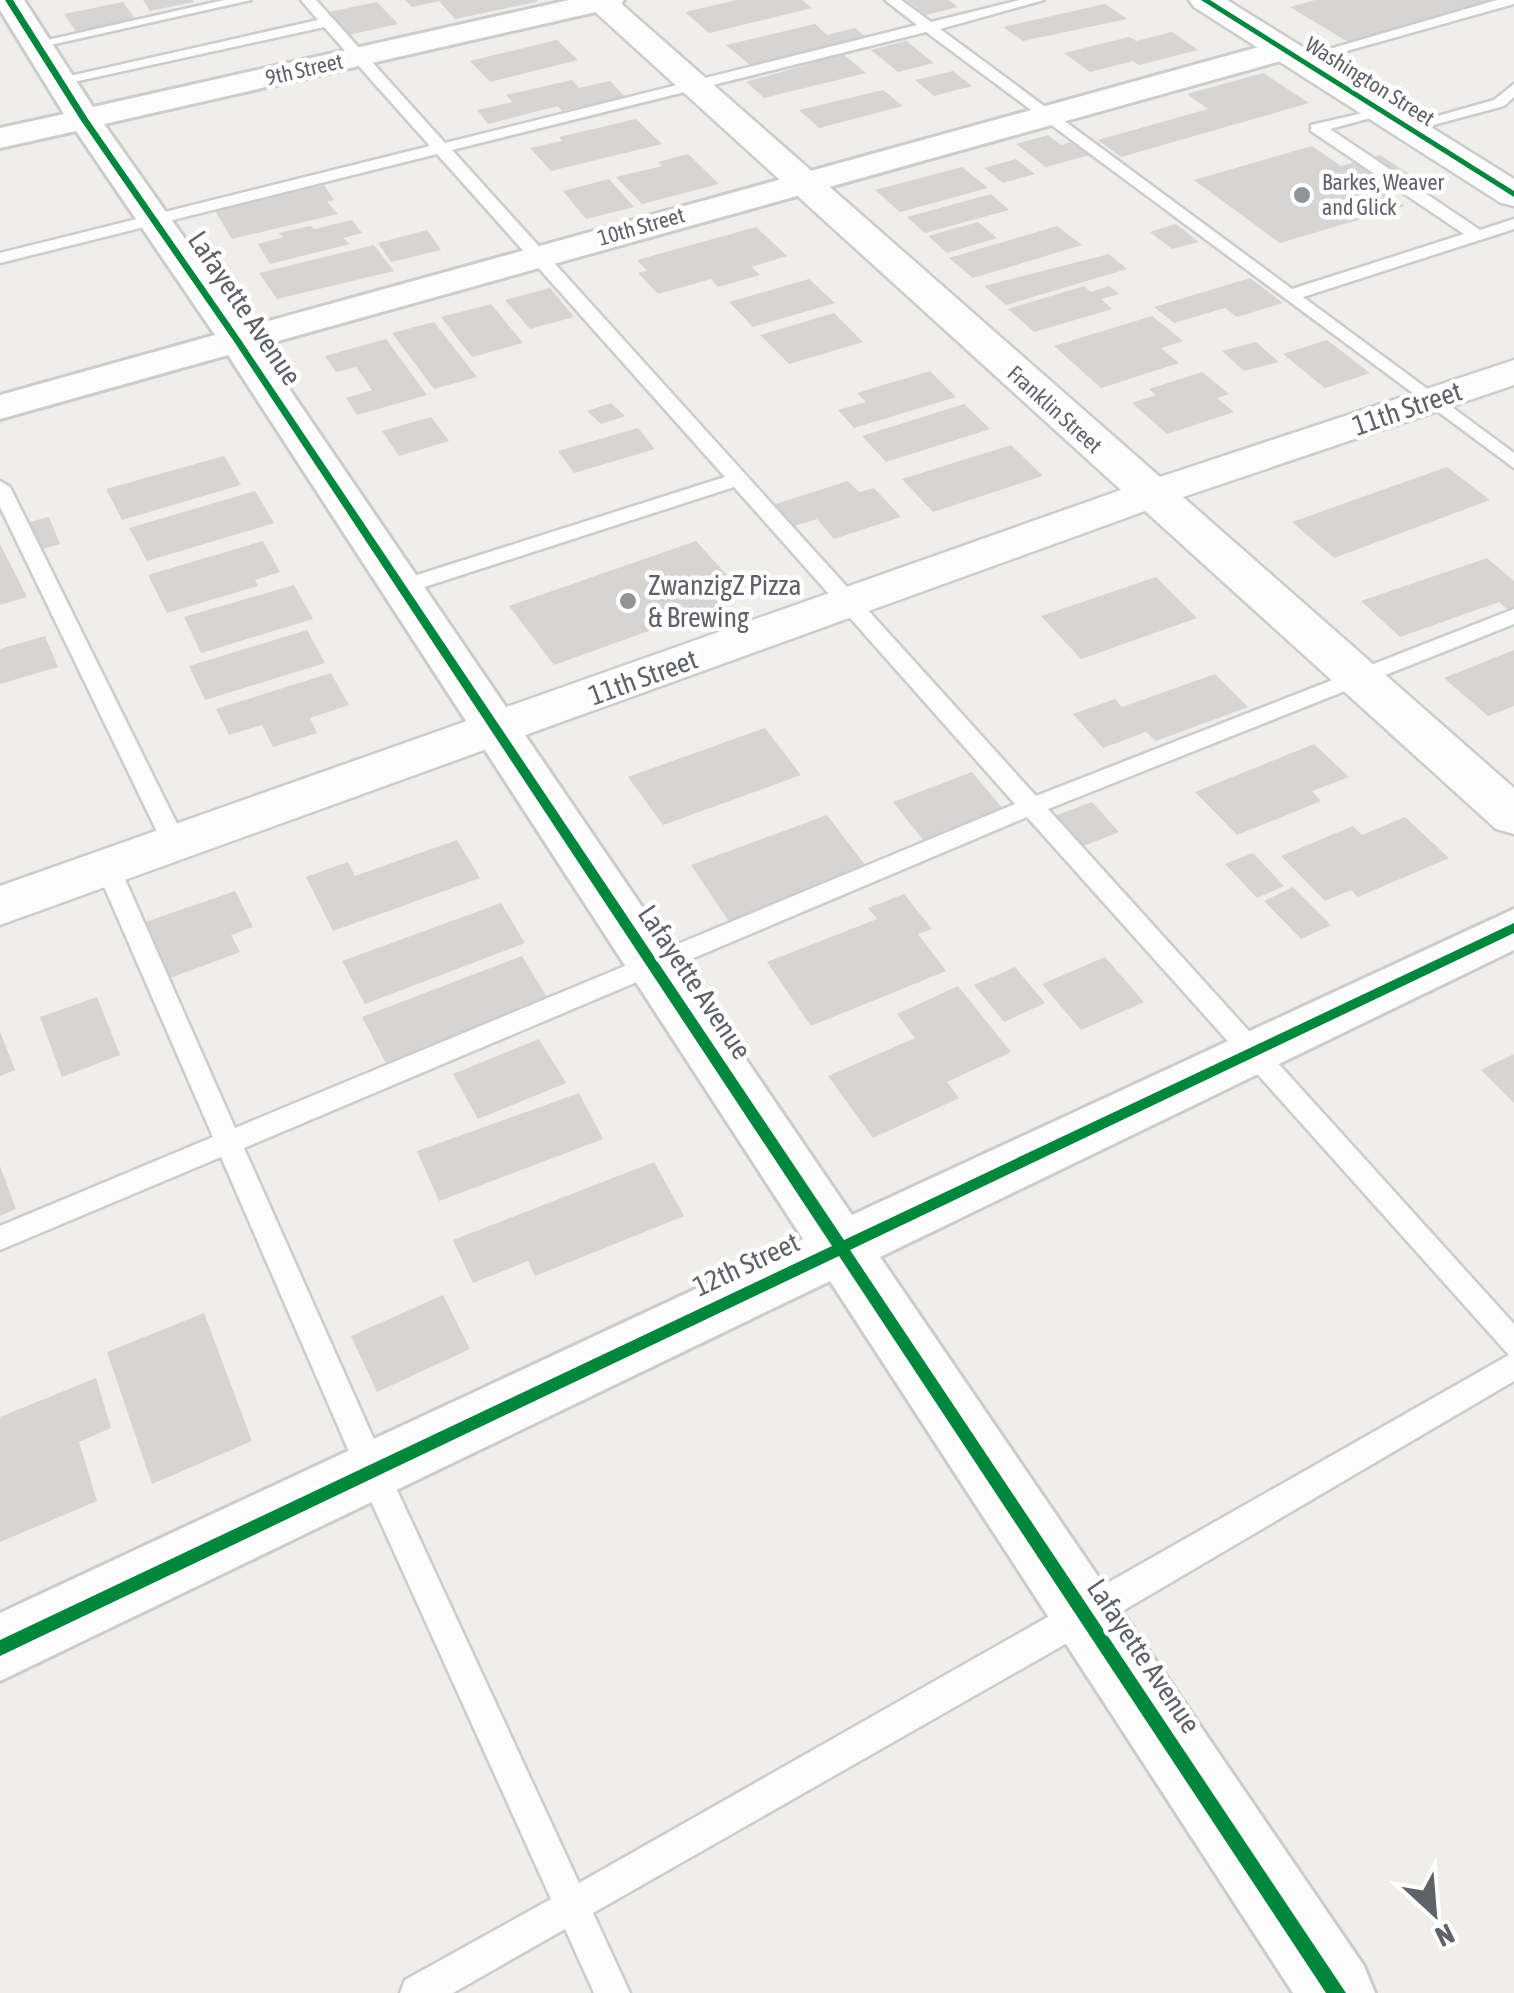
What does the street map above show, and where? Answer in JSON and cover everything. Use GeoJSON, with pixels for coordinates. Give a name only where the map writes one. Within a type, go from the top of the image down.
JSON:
{"type":"FeatureCollection","features":[{"type":"Feature","properties":{"kind":"street","name":"Lafayette Avenue"},"geometry":{"type":"LineString","coordinates":[[9,0],[84,118],[237,340],[1338,1993]]}},
{"type":"Feature","properties":{"kind":"street","name":"9th Street"},"geometry":{"type":"LineString","coordinates":[[0,138],[602,1]]}},
{"type":"Feature","properties":{"kind":"street","name":"Franklin Street"},"geometry":{"type":"LineString","coordinates":[[602,1],[800,182],[1514,816]]}},
{"type":"Feature","properties":{"kind":"street","name":"Washington Street"},"geometry":{"type":"LineString","coordinates":[[1216,2],[1393,119],[1506,182]]}},
{"type":"Feature","properties":{"kind":"street","name":"10th Street"},"geometry":{"type":"LineString","coordinates":[[0,407],[1046,114],[1291,55]]}},
{"type":"Feature","properties":{"kind":"street","name":"11th Street"},"geometry":{"type":"LineString","coordinates":[[0,906],[1151,494],[1514,372]]}},
{"type":"Feature","properties":{"kind":"street","name":"12th Street"},"geometry":{"type":"LineString","coordinates":[[0,1648],[1514,928]]}},
{"type":"Feature","properties":{"kind":"lane"},"geometry":{"type":"LineString","coordinates":[[37,44],[244,0]]}},
{"type":"Feature","properties":{"kind":"lane"},"geometry":{"type":"LineString","coordinates":[[308,0],[1514,1344]]}},
{"type":"Feature","properties":{"kind":"lane"},"geometry":{"type":"LineString","coordinates":[[892,0],[1514,462]]}},
{"type":"Feature","properties":{"kind":"lane"},"geometry":{"type":"LineString","coordinates":[[0,258],[1037,0]]}},
{"type":"Feature","properties":{"kind":"lane"},"geometry":{"type":"LineString","coordinates":[[1291,55],[1513,0]]}},
{"type":"Feature","properties":{"kind":"lane"},"geometry":{"type":"LineString","coordinates":[[60,80],[327,22]]}},
{"type":"Feature","properties":{"kind":"lane"},"geometry":{"type":"LineString","coordinates":[[1478,236],[1316,128],[1506,106],[1514,90]]}},
{"type":"Feature","properties":{"kind":"lane"},"geometry":{"type":"LineString","coordinates":[[1290,295],[1514,224]]}},
{"type":"Feature","properties":{"kind":"lane"},"geometry":{"type":"LineString","coordinates":[[402,587],[736,480]]}},
{"type":"Feature","properties":{"kind":"lane"},"geometry":{"type":"LineString","coordinates":[[0,486],[175,844]]}},
{"type":"Feature","properties":{"kind":"lane"},"geometry":{"type":"LineString","coordinates":[[0,1238],[1030,807],[1514,616]]}},
{"type":"Feature","properties":{"kind":"lane"},"geometry":{"type":"LineString","coordinates":[[108,868],[372,1470],[612,1993]]}},
{"type":"Feature","properties":{"kind":"lane"},"geometry":{"type":"LineString","coordinates":[[418,1993],[1086,1616],[1514,1366]]}},
{"type":"Feature","properties":{"kind":"building"},"geometry":{"type":"Polygon","coordinates":[[[143,0],[193,0],[194,2],[150,11],[143,0]]]}},
{"type":"Feature","properties":{"kind":"building"},"geometry":{"type":"Polygon","coordinates":[[[405,0],[537,2],[455,19],[439,1],[412,7],[405,0]]]}},
{"type":"Feature","properties":{"kind":"building"},"geometry":{"type":"Polygon","coordinates":[[[737,0],[802,0],[812,8],[709,33],[685,12],[737,0]]]}},
{"type":"Feature","properties":{"kind":"building"},"geometry":{"type":"Polygon","coordinates":[[[906,0],[948,0],[958,7],[926,15],[906,0]]]}},
{"type":"Feature","properties":{"kind":"building"},"geometry":{"type":"Polygon","coordinates":[[[1315,0],[1494,1],[1348,42],[1290,7],[1315,0]]]}},
{"type":"Feature","properties":{"kind":"building"},"geometry":{"type":"Polygon","coordinates":[[[123,2],[136,20],[77,33],[64,14],[123,2]]]}},
{"type":"Feature","properties":{"kind":"building"},"geometry":{"type":"Polygon","coordinates":[[[377,2],[398,24],[344,36],[324,13],[377,2]]]}},
{"type":"Feature","properties":{"kind":"building"},"geometry":{"type":"Polygon","coordinates":[[[1105,4],[1127,19],[1023,41],[1003,27],[1105,4]]]}},
{"type":"Feature","properties":{"kind":"building"},"geometry":{"type":"Polygon","coordinates":[[[815,24],[827,35],[855,28],[866,37],[750,65],[726,45],[815,24]]]}},
{"type":"Feature","properties":{"kind":"building"},"geometry":{"type":"Polygon","coordinates":[[[1172,32],[1198,50],[1090,72],[1064,53],[1129,37],[1136,41],[1172,32]]]}},
{"type":"Feature","properties":{"kind":"building"},"geometry":{"type":"Polygon","coordinates":[[[557,40],[578,60],[490,82],[470,61],[557,40]]]}},
{"type":"Feature","properties":{"kind":"building"},"geometry":{"type":"Polygon","coordinates":[[[906,41],[934,63],[898,72],[871,50],[906,41]]]}},
{"type":"Feature","properties":{"kind":"building"},"geometry":{"type":"Polygon","coordinates":[[[843,54],[866,73],[764,98],[746,82],[843,54]]]}},
{"type":"Feature","properties":{"kind":"building"},"geometry":{"type":"Polygon","coordinates":[[[953,71],[972,86],[934,96],[915,80],[953,71]]]}},
{"type":"Feature","properties":{"kind":"building"},"geometry":{"type":"Polygon","coordinates":[[[1263,73],[1309,103],[1121,157],[1098,140],[1208,109],[1187,94],[1263,73]]]}},
{"type":"Feature","properties":{"kind":"building"},"geometry":{"type":"Polygon","coordinates":[[[572,80],[579,88],[610,81],[625,97],[562,111],[558,106],[488,124],[477,110],[513,102],[506,95],[572,80]]]}},
{"type":"Feature","properties":{"kind":"building"},"geometry":{"type":"Polygon","coordinates":[[[883,90],[903,106],[819,128],[799,110],[883,90]]]}},
{"type":"Feature","properties":{"kind":"building"},"geometry":{"type":"Polygon","coordinates":[[[636,119],[662,144],[551,171],[530,148],[562,141],[559,137],[636,119]]]}},
{"type":"Feature","properties":{"kind":"building"},"geometry":{"type":"Polygon","coordinates":[[[1048,135],[1061,145],[1075,141],[1093,154],[1046,167],[1016,144],[1048,135]]]}},
{"type":"Feature","properties":{"kind":"building","name":"Barkes, Weaver and Glick"},"geometry":{"type":"Polygon","coordinates":[[[1312,146],[1341,166],[1380,155],[1409,174],[1373,184],[1405,206],[1280,243],[1194,180],[1312,146]]]}},
{"type":"Feature","properties":{"kind":"building"},"geometry":{"type":"Polygon","coordinates":[[[688,154],[719,184],[642,204],[616,177],[662,166],[658,162],[688,154]]]}},
{"type":"Feature","properties":{"kind":"building"},"geometry":{"type":"Polygon","coordinates":[[[1016,159],[1035,174],[1003,183],[984,168],[1016,159]]]}},
{"type":"Feature","properties":{"kind":"building"},"geometry":{"type":"Polygon","coordinates":[[[962,167],[988,188],[900,212],[875,190],[962,167]]]}},
{"type":"Feature","properties":{"kind":"building"},"geometry":{"type":"Polygon","coordinates":[[[609,179],[634,207],[586,219],[563,191],[609,179]]]}},
{"type":"Feature","properties":{"kind":"building"},"geometry":{"type":"Polygon","coordinates":[[[324,185],[334,200],[327,202],[338,214],[232,239],[215,211],[324,185]]]}},
{"type":"Feature","properties":{"kind":"building"},"geometry":{"type":"Polygon","coordinates":[[[991,194],[1009,210],[925,233],[907,217],[991,194]]]}},
{"type":"Feature","properties":{"kind":"building"},"geometry":{"type":"Polygon","coordinates":[[[352,220],[362,233],[343,238],[350,244],[270,264],[258,244],[284,237],[278,233],[352,220]]]}},
{"type":"Feature","properties":{"kind":"building"},"geometry":{"type":"Polygon","coordinates":[[[978,222],[997,238],[947,253],[928,236],[978,222]]]}},
{"type":"Feature","properties":{"kind":"building"},"geometry":{"type":"Polygon","coordinates":[[[1176,224],[1199,242],[1172,249],[1150,232],[1176,224]]]}},
{"type":"Feature","properties":{"kind":"building"},"geometry":{"type":"Polygon","coordinates":[[[1057,226],[1082,245],[973,278],[949,258],[1057,226]]]}},
{"type":"Feature","properties":{"kind":"building"},"geometry":{"type":"Polygon","coordinates":[[[756,227],[787,256],[751,267],[760,275],[718,287],[711,279],[658,294],[638,273],[647,271],[637,260],[756,227]]]}},
{"type":"Feature","properties":{"kind":"building"},"geometry":{"type":"Polygon","coordinates":[[[427,230],[441,250],[391,262],[378,243],[427,230]]]}},
{"type":"Feature","properties":{"kind":"building"},"geometry":{"type":"Polygon","coordinates":[[[374,245],[394,271],[277,299],[259,273],[374,245]]]}},
{"type":"Feature","properties":{"kind":"building"},"geometry":{"type":"Polygon","coordinates":[[[1109,254],[1127,269],[1006,305],[984,286],[1109,254]]]}},
{"type":"Feature","properties":{"kind":"building"},"geometry":{"type":"Polygon","coordinates":[[[1250,278],[1283,303],[1237,317],[1225,308],[1174,323],[1154,307],[1250,278]]]}},
{"type":"Feature","properties":{"kind":"building"},"geometry":{"type":"Polygon","coordinates":[[[809,279],[835,303],[753,327],[729,302],[809,279]]]}},
{"type":"Feature","properties":{"kind":"building"},"geometry":{"type":"Polygon","coordinates":[[[1084,286],[1091,292],[1109,286],[1119,294],[1101,299],[1112,309],[1034,332],[1008,309],[1084,286]]]}},
{"type":"Feature","properties":{"kind":"building"},"geometry":{"type":"Polygon","coordinates":[[[550,288],[574,317],[530,329],[505,300],[550,288]]]}},
{"type":"Feature","properties":{"kind":"building"},"geometry":{"type":"Polygon","coordinates":[[[491,304],[523,343],[472,357],[441,317],[491,304]]]}},
{"type":"Feature","properties":{"kind":"building"},"geometry":{"type":"Polygon","coordinates":[[[834,313],[863,342],[789,364],[760,335],[834,313]]]}},
{"type":"Feature","properties":{"kind":"building"},"geometry":{"type":"Polygon","coordinates":[[[1152,316],[1183,341],[1161,348],[1179,363],[1101,388],[1054,346],[1152,316]]]}},
{"type":"Feature","properties":{"kind":"building"},"geometry":{"type":"Polygon","coordinates":[[[434,322],[477,377],[434,389],[392,333],[434,322]]]}},
{"type":"Feature","properties":{"kind":"building"},"geometry":{"type":"Polygon","coordinates":[[[386,339],[427,395],[357,415],[346,398],[372,390],[356,367],[336,372],[325,356],[386,339]]]}},
{"type":"Feature","properties":{"kind":"building"},"geometry":{"type":"Polygon","coordinates":[[[1327,340],[1370,373],[1325,388],[1283,354],[1327,340]]]}},
{"type":"Feature","properties":{"kind":"building"},"geometry":{"type":"Polygon","coordinates":[[[1256,342],[1279,362],[1244,371],[1222,351],[1256,342]]]}},
{"type":"Feature","properties":{"kind":"building"},"geometry":{"type":"Polygon","coordinates":[[[930,371],[956,397],[854,428],[838,410],[866,402],[857,393],[930,371]]]}},
{"type":"Feature","properties":{"kind":"building"},"geometry":{"type":"Polygon","coordinates":[[[1202,372],[1229,394],[1217,398],[1234,412],[1167,434],[1132,403],[1156,395],[1149,389],[1202,372]]]}},
{"type":"Feature","properties":{"kind":"building"},"geometry":{"type":"Polygon","coordinates":[[[611,403],[625,416],[601,424],[587,411],[611,403]]]}},
{"type":"Feature","properties":{"kind":"building"},"geometry":{"type":"Polygon","coordinates":[[[964,404],[990,429],[886,462],[862,436],[964,404]]]}},
{"type":"Feature","properties":{"kind":"building"},"geometry":{"type":"Polygon","coordinates":[[[431,417],[449,441],[399,456],[382,431],[431,417]]]}},
{"type":"Feature","properties":{"kind":"building"},"geometry":{"type":"Polygon","coordinates":[[[638,428],[655,449],[574,473],[558,451],[638,428]]]}},
{"type":"Feature","properties":{"kind":"building"},"geometry":{"type":"Polygon","coordinates":[[[1011,445],[1043,476],[933,512],[902,479],[1011,445]]]}},
{"type":"Feature","properties":{"kind":"building"},"geometry":{"type":"Polygon","coordinates":[[[224,456],[241,485],[122,520],[106,489],[224,456]]]}},
{"type":"Feature","properties":{"kind":"building"},"geometry":{"type":"Polygon","coordinates":[[[1447,467],[1490,500],[1334,558],[1292,522],[1447,467]]]}},
{"type":"Feature","properties":{"kind":"building"},"geometry":{"type":"Polygon","coordinates":[[[848,481],[859,492],[874,488],[901,517],[834,539],[817,519],[788,528],[769,506],[848,481]]]}},
{"type":"Feature","properties":{"kind":"building"},"geometry":{"type":"Polygon","coordinates":[[[255,491],[274,523],[147,561],[129,528],[255,491]]]}},
{"type":"Feature","properties":{"kind":"building"},"geometry":{"type":"Polygon","coordinates":[[[49,517],[60,544],[36,551],[25,523],[49,517]]]}},
{"type":"Feature","properties":{"kind":"building"},"geometry":{"type":"Polygon","coordinates":[[[263,541],[280,572],[255,580],[258,586],[167,613],[148,575],[263,541]]]}},
{"type":"Feature","properties":{"kind":"building","name":"ZwanzigZ Pizza & Brewing"},"geometry":{"type":"Polygon","coordinates":[[[696,541],[746,596],[554,665],[509,606],[696,541]]]}},
{"type":"Feature","properties":{"kind":"building"},"geometry":{"type":"Polygon","coordinates":[[[0,544],[27,597],[0,605],[0,544]]]}},
{"type":"Feature","properties":{"kind":"building"},"geometry":{"type":"Polygon","coordinates":[[[1487,558],[1514,581],[1514,610],[1509,611],[1499,602],[1400,637],[1361,601],[1487,558]]]}},
{"type":"Feature","properties":{"kind":"building"},"geometry":{"type":"Polygon","coordinates":[[[1156,577],[1197,618],[1081,659],[1041,616],[1156,577]]]}},
{"type":"Feature","properties":{"kind":"building"},"geometry":{"type":"Polygon","coordinates":[[[294,585],[313,619],[201,653],[184,617],[294,585]]]}},
{"type":"Feature","properties":{"kind":"building"},"geometry":{"type":"Polygon","coordinates":[[[307,630],[325,663],[205,700],[189,666],[307,630]]]}},
{"type":"Feature","properties":{"kind":"building"},"geometry":{"type":"Polygon","coordinates":[[[45,636],[58,667],[0,684],[0,649],[45,636]]]}},
{"type":"Feature","properties":{"kind":"building"},"geometry":{"type":"Polygon","coordinates":[[[1514,650],[1514,706],[1488,716],[1444,678],[1514,650]]]}},
{"type":"Feature","properties":{"kind":"building"},"geometry":{"type":"Polygon","coordinates":[[[331,673],[349,705],[310,718],[317,733],[273,747],[262,725],[229,735],[216,709],[331,673]]]}},
{"type":"Feature","properties":{"kind":"building"},"geometry":{"type":"Polygon","coordinates":[[[1215,674],[1248,707],[1156,741],[1146,732],[1103,748],[1073,714],[1115,699],[1122,707],[1215,674]]]}},
{"type":"Feature","properties":{"kind":"building"},"geometry":{"type":"Polygon","coordinates":[[[765,728],[801,775],[663,825],[628,777],[765,728]]]}},
{"type":"Feature","properties":{"kind":"building"},"geometry":{"type":"Polygon","coordinates":[[[1314,744],[1349,777],[1312,791],[1321,801],[1237,835],[1195,792],[1314,744]]]}},
{"type":"Feature","properties":{"kind":"building"},"geometry":{"type":"Polygon","coordinates":[[[972,772],[1004,810],[923,840],[893,802],[972,772]]]}},
{"type":"Feature","properties":{"kind":"building"},"geometry":{"type":"Polygon","coordinates":[[[1092,802],[1119,832],[1076,849],[1049,818],[1092,802]]]}},
{"type":"Feature","properties":{"kind":"building"},"geometry":{"type":"Polygon","coordinates":[[[827,815],[868,869],[729,922],[691,865],[827,815]]]}},
{"type":"Feature","properties":{"kind":"building"},"geometry":{"type":"Polygon","coordinates":[[[1405,817],[1449,858],[1358,897],[1351,890],[1325,901],[1281,856],[1353,826],[1362,835],[1405,817]]]}},
{"type":"Feature","properties":{"kind":"building"},"geometry":{"type":"Polygon","coordinates":[[[457,840],[480,878],[333,931],[306,877],[348,862],[355,876],[457,840]]]}},
{"type":"Feature","properties":{"kind":"building"},"geometry":{"type":"Polygon","coordinates":[[[1253,853],[1284,886],[1257,898],[1225,864],[1253,853]]]}},
{"type":"Feature","properties":{"kind":"building"},"geometry":{"type":"Polygon","coordinates":[[[1293,887],[1331,925],[1301,939],[1264,901],[1293,887]]]}},
{"type":"Feature","properties":{"kind":"building"},"geometry":{"type":"Polygon","coordinates":[[[235,891],[253,927],[231,935],[240,952],[162,981],[137,925],[235,891]]]}},
{"type":"Feature","properties":{"kind":"building"},"geometry":{"type":"Polygon","coordinates":[[[904,894],[932,929],[918,934],[946,971],[811,1026],[767,962],[877,919],[868,908],[904,894]]]}},
{"type":"Feature","properties":{"kind":"building"},"geometry":{"type":"Polygon","coordinates":[[[501,903],[525,943],[365,1004],[342,961],[501,903]]]}},
{"type":"Feature","properties":{"kind":"building"},"geometry":{"type":"Polygon","coordinates":[[[522,956],[548,999],[386,1063],[362,1017],[522,956]]]}},
{"type":"Feature","properties":{"kind":"building"},"geometry":{"type":"Polygon","coordinates":[[[1105,957],[1144,1002],[1081,1030],[1042,984],[1105,957]]]}},
{"type":"Feature","properties":{"kind":"building"},"geometry":{"type":"Polygon","coordinates":[[[1015,967],[1045,1003],[1004,1022],[974,985],[1015,967]]]}},
{"type":"Feature","properties":{"kind":"building"},"geometry":{"type":"Polygon","coordinates":[[[958,986],[1011,1052],[947,1082],[959,1098],[873,1138],[828,1076],[915,1038],[897,1014],[958,986]]]}},
{"type":"Feature","properties":{"kind":"building"},"geometry":{"type":"Polygon","coordinates":[[[97,997],[120,1055],[62,1077],[40,1017],[97,997]]]}},
{"type":"Feature","properties":{"kind":"building"},"geometry":{"type":"Polygon","coordinates":[[[0,1032],[15,1070],[0,1076],[0,1032]]]}},
{"type":"Feature","properties":{"kind":"building"},"geometry":{"type":"Polygon","coordinates":[[[539,1039],[566,1083],[478,1119],[453,1074],[539,1039]]]}},
{"type":"Feature","properties":{"kind":"building"},"geometry":{"type":"Polygon","coordinates":[[[1514,1054],[1514,1103],[1481,1070],[1514,1054]]]}},
{"type":"Feature","properties":{"kind":"building"},"geometry":{"type":"Polygon","coordinates":[[[579,1093],[603,1139],[439,1201],[417,1151],[579,1093]]]}},
{"type":"Feature","properties":{"kind":"building"},"geometry":{"type":"Polygon","coordinates":[[[654,1162],[684,1216],[535,1276],[528,1261],[473,1283],[453,1240],[654,1162]]]}},
{"type":"Feature","properties":{"kind":"building"},"geometry":{"type":"Polygon","coordinates":[[[0,1166],[16,1209],[0,1216],[0,1166]]]}},
{"type":"Feature","properties":{"kind":"building"},"geometry":{"type":"Polygon","coordinates":[[[443,1295],[470,1349],[377,1392],[351,1336],[443,1295]]]}},
{"type":"Feature","properties":{"kind":"building"},"geometry":{"type":"Polygon","coordinates":[[[204,1313],[252,1441],[152,1484],[107,1352],[204,1313]]]}},
{"type":"Feature","properties":{"kind":"building"},"geometry":{"type":"Polygon","coordinates":[[[96,1378],[111,1428],[79,1442],[97,1501],[0,1542],[0,1417],[96,1378]]]}},
{"type":"Feature","properties":{"kind":"cycle path"},"geometry":{"type":"LineString","coordinates":[[9,0],[84,119],[237,340],[1337,1993]]}},
{"type":"Feature","properties":{"kind":"cycle path"},"geometry":{"type":"LineString","coordinates":[[1205,0],[1514,195]]}},
{"type":"Feature","properties":{"kind":"cycle path"},"geometry":{"type":"LineString","coordinates":[[0,1648],[1514,928]]}},
{"type":"Feature","properties":{"kind":"place","name":"Barkes, Weaver and Glick"},"geometry":{"type":"Point","coordinates":[1302,195]}},
{"type":"Feature","properties":{"kind":"place","name":"ZwanzigZ Pizza & Brewing"},"geometry":{"type":"Point","coordinates":[628,601]}}]}
